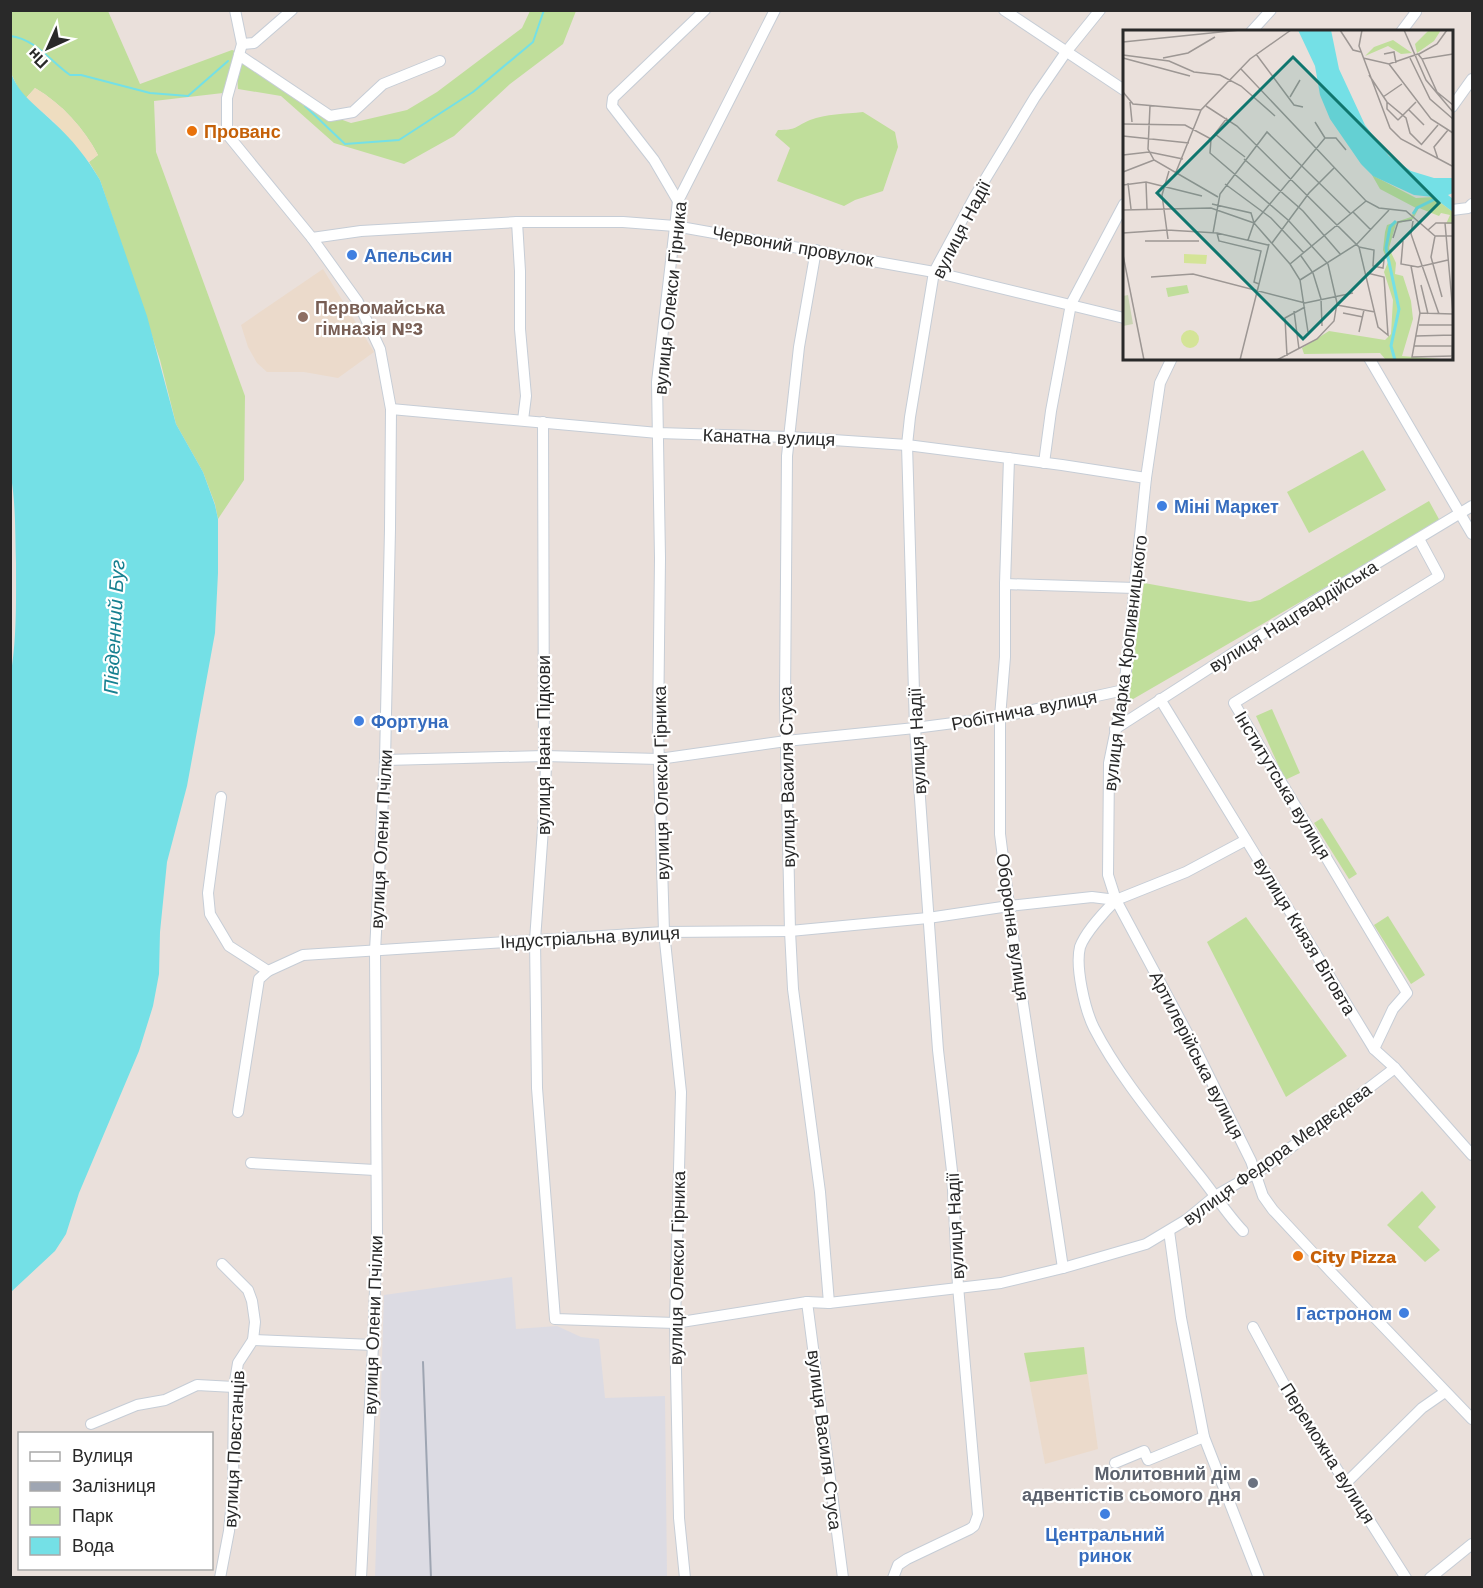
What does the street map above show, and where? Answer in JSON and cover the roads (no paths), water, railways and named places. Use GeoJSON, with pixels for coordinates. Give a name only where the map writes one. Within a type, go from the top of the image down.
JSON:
{"type":"FeatureCollection","features":[{"type":"Feature","properties":{"kind":"street","name":"вулиця Олени Пчілки"},"geometry":{"type":"LineString","coordinates":[[235,10],[240,49],[227,98],[227,134],[312,238],[358,302],[380,349],[391,409],[385,760],[375,951],[374,1345],[362,1578]]}},
{"type":"Feature","properties":{"kind":"street"},"geometry":{"type":"LineString","coordinates":[[240,49],[254,43],[292,10]]}},
{"type":"Feature","properties":{"kind":"street"},"geometry":{"type":"LineString","coordinates":[[678,201],[654,160],[612,106],[613,98],[705,10]]}},
{"type":"Feature","properties":{"kind":"street"},"geometry":{"type":"LineString","coordinates":[[1004,10],[1123,89]]}},
{"type":"Feature","properties":{"kind":"street","name":"вулиця Надії"},"geometry":{"type":"LineString","coordinates":[[893,1578],[898,1565],[962,1534],[974,1526],[977,1521],[958,1287],[952,1171],[938,1050],[915,728],[907,444],[934,272],[975,196],[1035,97],[1066,52],[1100,10]]}},
{"type":"Feature","properties":{"kind":"street"},"geometry":{"type":"LineString","coordinates":[[1253,30],[1271,10]]}},
{"type":"Feature","properties":{"kind":"street","name":"вулиця Олекси Гірника"},"geometry":{"type":"LineString","coordinates":[[685,1578],[679,1518],[675,1323],[681,1092],[664,932],[659,759],[657,382],[678,201],[774,11]]}},
{"type":"Feature","properties":{"kind":"street"},"geometry":{"type":"LineString","coordinates":[[1402,30],[1416,12]]}},
{"type":"Feature","properties":{"kind":"street"},"geometry":{"type":"LineString","coordinates":[[240,49],[330,116],[353,112],[383,84],[440,61]]}},
{"type":"Feature","properties":{"kind":"street"},"geometry":{"type":"LineString","coordinates":[[1453,105],[1473,80]]}},
{"type":"Feature","properties":{"kind":"street"},"geometry":{"type":"LineString","coordinates":[[1453,211],[1468,208],[1473,204]]}},
{"type":"Feature","properties":{"kind":"street"},"geometry":{"type":"LineString","coordinates":[[1044,463],[1051,411],[1071,304],[1123,208]]}},
{"type":"Feature","properties":{"kind":"street"},"geometry":{"type":"LineString","coordinates":[[517,222],[520,329],[526,396],[523,420]]}},
{"type":"Feature","properties":{"kind":"street","name":"Червоний провулок"},"geometry":{"type":"LineString","coordinates":[[312,238],[361,231],[517,222],[623,222],[675,226],[934,272],[1123,317]]}},
{"type":"Feature","properties":{"kind":"street","name":"вулиця Василя Стуса"},"geometry":{"type":"LineString","coordinates":[[816,250],[800,347],[787,456],[786,741],[793,989],[820,1192],[829,1304]]}},
{"type":"Feature","properties":{"kind":"street","name":"вулиця Марка Кропивницького"},"geometry":{"type":"LineString","coordinates":[[1116,900],[1108,875],[1109,763],[1124,690],[1146,478],[1161,383],[1171,360]]}},
{"type":"Feature","properties":{"kind":"street"},"geometry":{"type":"LineString","coordinates":[[1370,360],[1473,534]]}},
{"type":"Feature","properties":{"kind":"street","name":"Канатна вулиця"},"geometry":{"type":"LineString","coordinates":[[391,409],[658,433],[907,444],[1146,478]]}},
{"type":"Feature","properties":{"kind":"street","name":"вулиця Івана Підкови"},"geometry":{"type":"LineString","coordinates":[[543,422],[544,756],[546,765],[535,940],[537,1088],[555,1319]]}},
{"type":"Feature","properties":{"kind":"street","name":"Оборонна вулиця"},"geometry":{"type":"LineString","coordinates":[[1009,458],[1005,657],[1000,717],[1000,834],[1063,1268]]}},
{"type":"Feature","properties":{"kind":"street","name":"вулиця Нацгвардійська"},"geometry":{"type":"LineString","coordinates":[[1115,729],[1306,606],[1473,506]]}},
{"type":"Feature","properties":{"kind":"street","name":"Інститутська вулиця"},"geometry":{"type":"LineString","coordinates":[[1374,1050],[1394,1009],[1407,993],[1234,703],[1439,576],[1419,539]]}},
{"type":"Feature","properties":{"kind":"street"},"geometry":{"type":"LineString","coordinates":[[1005,584],[1135,588]]}},
{"type":"Feature","properties":{"kind":"street","name":"Робітнича вулиця"},"geometry":{"type":"LineString","coordinates":[[385,760],[544,756],[659,759],[786,741],[1000,717],[1124,690]]}},
{"type":"Feature","properties":{"kind":"street","name":"вулиця Князя Вітовта"},"geometry":{"type":"LineString","coordinates":[[1160,699],[1374,1050],[1395,1068],[1473,1155]]}},
{"type":"Feature","properties":{"kind":"street"},"geometry":{"type":"LineString","coordinates":[[221,797],[208,892],[210,914],[229,946],[268,971],[259,979],[238,1112]]}},
{"type":"Feature","properties":{"kind":"street"},"geometry":{"type":"LineString","coordinates":[[1243,1231],[1222,1208],[1141,1098],[1093,1026],[1084,996],[1080,970],[1080,948],[1105,911],[1116,900],[1186,872],[1246,840]]}},
{"type":"Feature","properties":{"kind":"street","name":"Індустріальна вулиця"},"geometry":{"type":"LineString","coordinates":[[268,971],[303,955],[664,932],[790,931],[928,918],[1092,897],[1116,900]]}},
{"type":"Feature","properties":{"kind":"street","name":"Артилерійська вулиця"},"geometry":{"type":"LineString","coordinates":[[1116,900],[1191,1040],[1256,1173],[1263,1196],[1273,1210],[1473,1419]]}},
{"type":"Feature","properties":{"kind":"street","name":"вулиця Федора Медвєдєва"},"geometry":{"type":"LineString","coordinates":[[555,1319],[675,1323],[807,1302],[829,1304],[1001,1283],[1146,1244],[1169,1232],[1215,1196],[1256,1173],[1395,1068]]}},
{"type":"Feature","properties":{"kind":"street"},"geometry":{"type":"LineString","coordinates":[[251,1163],[375,1170]]}},
{"type":"Feature","properties":{"kind":"street"},"geometry":{"type":"LineString","coordinates":[[1169,1232],[1183,1328],[1204,1437],[1259,1578]]}},
{"type":"Feature","properties":{"kind":"street"},"geometry":{"type":"LineString","coordinates":[[222,1264],[241,1280],[251,1296],[255,1322],[253,1340],[374,1345]]}},
{"type":"Feature","properties":{"kind":"street","name":"вулиця Василя Стуса"},"geometry":{"type":"LineString","coordinates":[[807,1302],[843,1578]]}},
{"type":"Feature","properties":{"kind":"street","name":"Переможна вулиця"},"geometry":{"type":"LineString","coordinates":[[1253,1327],[1291,1397],[1406,1578]]}},
{"type":"Feature","properties":{"kind":"street","name":"вулиця Повстанців"},"geometry":{"type":"LineString","coordinates":[[220,1578],[229,1531],[233,1491],[234,1387],[238,1363],[253,1340]]}},
{"type":"Feature","properties":{"kind":"street"},"geometry":{"type":"LineString","coordinates":[[90,1424],[137,1405],[165,1400],[197,1385],[234,1387]]}},
{"type":"Feature","properties":{"kind":"street"},"geometry":{"type":"LineString","coordinates":[[1346,1483],[1422,1408],[1445,1392]]}},
{"type":"Feature","properties":{"kind":"street"},"geometry":{"type":"LineString","coordinates":[[1115,1463],[1144,1451],[1148,1460],[1204,1437]]}},
{"type":"Feature","properties":{"kind":"street"},"geometry":{"type":"LineString","coordinates":[[1430,1578],[1473,1544]]}},
{"type":"Feature","properties":{"kind":"water","name":"Південний Буг"},"geometry":{"type":"Polygon","coordinates":[[[11,73],[24,94],[73,142],[100,180],[147,316],[176,424],[203,472],[215,505],[218,519],[218,573],[215,633],[187,786],[167,862],[160,932],[159,974],[153,1006],[139,1051],[79,1193],[66,1234],[55,1251],[11,1292],[10,679],[15,635],[16,592],[15,517],[10,471],[11,73]]]}},
{"type":"Feature","properties":{"kind":"waterway"},"geometry":{"type":"LineString","coordinates":[[305,106],[345,144],[399,140],[473,92],[533,42],[544,10]]}},
{"type":"Feature","properties":{"kind":"waterway"},"geometry":{"type":"LineString","coordinates":[[10,36],[35,46],[70,75],[81,75],[150,93],[188,96],[228,61]]}},
{"type":"Feature","properties":{"kind":"railway"},"geometry":{"type":"LineString","coordinates":[[423,1362],[431,1578]]}},
{"type":"Feature","properties":{"kind":"place","name":"Прованс"},"geometry":{"type":"Point","coordinates":[192,131]}},
{"type":"Feature","properties":{"kind":"place","name":"Апельсин"},"geometry":{"type":"Point","coordinates":[352,255]}},
{"type":"Feature","properties":{"kind":"place","name":"Первомайська гімназія №3"},"geometry":{"type":"Point","coordinates":[303,317]}},
{"type":"Feature","properties":{"kind":"place","name":"Міні Маркет"},"geometry":{"type":"Point","coordinates":[1162,506]}},
{"type":"Feature","properties":{"kind":"place","name":"Фортуна"},"geometry":{"type":"Point","coordinates":[359,721]}},
{"type":"Feature","properties":{"kind":"place","name":"City Pizza"},"geometry":{"type":"Point","coordinates":[1298,1256]}},
{"type":"Feature","properties":{"kind":"place","name":"Гастроном"},"geometry":{"type":"Point","coordinates":[1404,1313]}},
{"type":"Feature","properties":{"kind":"place","name":"Молитовний дім адвентістів сьомого дня"},"geometry":{"type":"Point","coordinates":[1253,1483]}},
{"type":"Feature","properties":{"kind":"place","name":"Центральний ринок"},"geometry":{"type":"Point","coordinates":[1105,1514]}}]}
